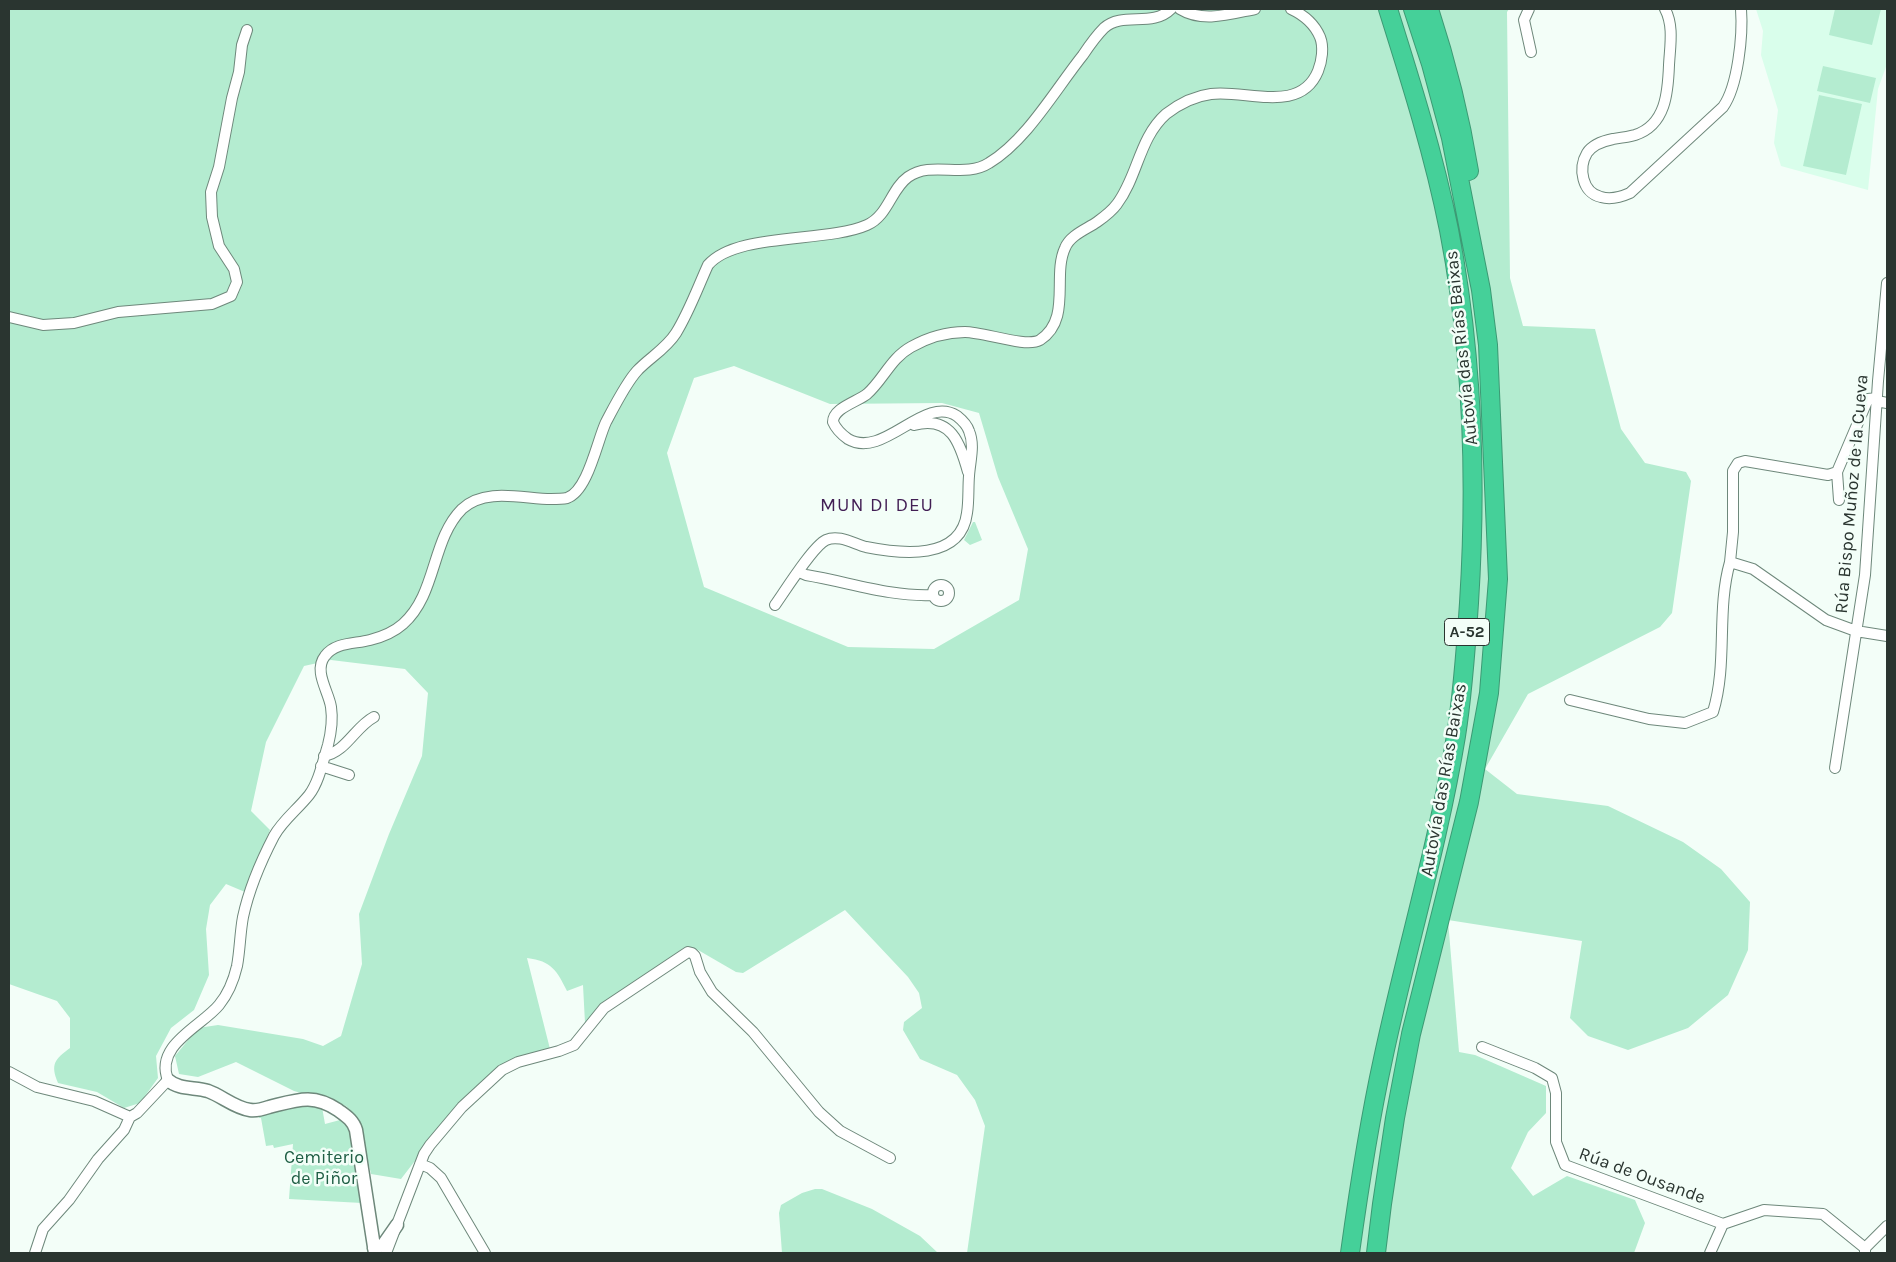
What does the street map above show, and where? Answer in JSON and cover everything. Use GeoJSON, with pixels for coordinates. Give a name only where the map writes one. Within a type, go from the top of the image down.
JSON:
{"type":"FeatureCollection","features":[{"type":"Feature","properties":{"kind":"highway","name":"Autovía das Rías Baixas"},"geometry":{"type":"LineString","coordinates":[[1350,1253],[1360,1176],[1383,1058],[1441,816],[1456,735],[1466,655],[1474,536],[1473,419],[1460,296],[1449,231],[1433,157],[1388,9]]}},
{"type":"Feature","properties":{"kind":"highway","name":"Autovía das Rías Baixas"},"geometry":{"type":"LineString","coordinates":[[1376,1253],[1395,1118],[1411,1034],[1469,802],[1489,693],[1498,579],[1488,345],[1477,272],[1451,138],[1431,64],[1413,9]]}},
{"type":"Feature","properties":{"kind":"highway"},"geometry":{"type":"LineString","coordinates":[[1429,9],[1441,45],[1465,144],[1488,291],[1488,345]]}},
{"type":"Feature","properties":{"kind":"street"},"geometry":{"type":"LineString","coordinates":[[378,1252],[356,1130],[348,1117],[325,1102],[312,1099],[297,1100],[258,1110],[245,1109],[211,1092],[179,1087],[168,1080],[165,1068],[174,1047],[183,1034],[215,1009],[228,990],[238,963],[243,914],[265,855],[280,826],[312,791],[331,732],[332,716],[330,702],[322,675],[321,663],[323,658],[337,647],[387,635],[399,628],[410,617],[421,601],[450,526],[457,515],[468,504],[484,498],[497,496],[561,499],[574,494],[589,470],[606,423],[633,375],[665,347],[675,334],[712,260],[722,253],[739,247],[835,233],[868,225],[882,214],[903,181],[916,173],[924,169],[973,170],[988,164],[998,157],[1037,118],[1069,72],[1104,28],[1117,21],[1155,18],[1165,15],[1171,9]]}},
{"type":"Feature","properties":{"kind":"street"},"geometry":{"type":"LineString","coordinates":[[1180,9],[1193,15],[1207,16],[1222,16],[1255,9]]}},
{"type":"Feature","properties":{"kind":"street"},"geometry":{"type":"LineString","coordinates":[[775,605],[809,558],[824,542],[835,538],[866,547],[897,552],[934,550],[947,546],[958,537],[966,521],[972,454],[970,432],[957,416],[945,412],[934,413],[922,417],[876,441],[859,443],[840,432],[833,419],[840,410],[867,394],[904,351],[933,337],[967,332],[1032,343],[1038,341],[1052,330],[1056,320],[1062,258],[1066,244],[1099,221],[1116,205],[1150,132],[1159,121],[1180,105],[1203,96],[1234,93],[1281,98],[1299,91],[1314,78],[1320,67],[1322,54],[1320,39],[1309,20],[1291,9]]}},
{"type":"Feature","properties":{"kind":"street"},"geometry":{"type":"LineString","coordinates":[[1529,9],[1524,20],[1531,52]]}},
{"type":"Feature","properties":{"kind":"street"},"geometry":{"type":"LineString","coordinates":[[1665,9],[1670,21],[1670,34],[1668,94],[1664,106],[1661,114],[1647,128],[1636,134],[1605,141],[1595,145],[1588,151],[1582,169],[1583,179],[1587,187],[1600,197],[1619,197],[1630,193],[1723,107],[1731,91],[1734,79],[1740,36],[1741,9]]}},
{"type":"Feature","properties":{"kind":"street"},"geometry":{"type":"LineString","coordinates":[[9,317],[43,325],[74,323],[118,312],[212,304],[231,296],[237,282],[234,269],[219,246],[212,217],[211,192],[219,168],[232,98],[239,72],[242,45],[247,30]]}},
{"type":"Feature","properties":{"kind":"street","name":"Rúa Bispo Muñoz de la Cueva"},"geometry":{"type":"LineString","coordinates":[[1835,768],[1864,575],[1880,401],[1887,283]]}},
{"type":"Feature","properties":{"kind":"street"},"geometry":{"type":"LineString","coordinates":[[1839,500],[1837,472],[1868,399],[1880,401]]}},
{"type":"Feature","properties":{"kind":"street"},"geometry":{"type":"LineString","coordinates":[[948,429],[950,419],[957,416]]}},
{"type":"Feature","properties":{"kind":"street"},"geometry":{"type":"LineString","coordinates":[[899,430],[928,423],[948,429],[958,440],[969,476]]}},
{"type":"Feature","properties":{"kind":"street"},"geometry":{"type":"LineString","coordinates":[[1570,700],[1649,719],[1685,722],[1713,712],[1719,691],[1725,581],[1730,562],[1733,532],[1733,471],[1738,463],[1745,461],[1828,474],[1837,472]]}},
{"type":"Feature","properties":{"kind":"street"},"geometry":{"type":"LineString","coordinates":[[809,558],[815,570],[822,578]]}},
{"type":"Feature","properties":{"kind":"street"},"geometry":{"type":"LineString","coordinates":[[1730,562],[1753,569],[1826,620],[1856,631],[1887,636]]}},
{"type":"Feature","properties":{"kind":"street"},"geometry":{"type":"LineString","coordinates":[[799,572],[890,593],[911,596],[933,595]]}},
{"type":"Feature","properties":{"kind":"street"},"geometry":{"type":"LineString","coordinates":[[323,761],[339,749],[364,724],[374,718]]}},
{"type":"Feature","properties":{"kind":"street"},"geometry":{"type":"LineString","coordinates":[[323,761],[348,775]]}},
{"type":"Feature","properties":{"kind":"street"},"geometry":{"type":"LineString","coordinates":[[378,1252],[397,1225],[420,1164],[430,1145],[462,1107],[491,1079],[518,1062],[574,1045],[604,1008],[688,952],[692,952],[705,981],[718,999],[753,1032],[819,1112],[840,1131],[890,1158]]}},
{"type":"Feature","properties":{"kind":"street","name":"Rúa de Ousande"},"geometry":{"type":"LineString","coordinates":[[1482,1047],[1535,1068],[1552,1078],[1556,1093],[1556,1142],[1565,1165],[1723,1224]]}},
{"type":"Feature","properties":{"kind":"street"},"geometry":{"type":"LineString","coordinates":[[9,1072],[37,1087],[94,1101],[130,1118]]}},
{"type":"Feature","properties":{"kind":"street"},"geometry":{"type":"LineString","coordinates":[[35,1253],[43,1229],[69,1200],[98,1159],[128,1124],[130,1118],[168,1080]]}},
{"type":"Feature","properties":{"kind":"street"},"geometry":{"type":"LineString","coordinates":[[420,1164],[430,1168],[441,1178],[485,1253]]}},
{"type":"Feature","properties":{"kind":"street"},"geometry":{"type":"LineString","coordinates":[[1710,1253],[1723,1224],[1764,1210],[1823,1214],[1865,1251],[1887,1226]]}},
{"type":"Feature","properties":{"kind":"shaded area"},"geometry":{"type":"Polygon","coordinates":[[[1756,9],[1887,9],[1887,64],[1878,89],[1868,190],[1781,166],[1774,143],[1778,110],[1761,55],[1763,31],[1756,9]]]}},
{"type":"Feature","properties":{"kind":"green space"},"geometry":{"type":"Polygon","coordinates":[[[9,9],[1509,9],[1507,12],[1510,278],[1523,326],[1595,329],[1621,429],[1645,463],[1686,472],[1691,481],[1672,613],[1660,627],[1528,694],[1485,769],[1517,794],[1608,806],[1683,842],[1721,869],[1750,902],[1748,950],[1728,995],[1688,1028],[1628,1050],[1588,1036],[1570,1018],[1582,941],[1448,920],[1459,1052],[1475,1055],[1546,1086],[1546,1113],[1528,1132],[1511,1168],[1533,1196],[1567,1176],[1635,1200],[1645,1223],[1634,1253],[967,1253],[985,1126],[975,1100],[957,1075],[920,1059],[903,1030],[904,1022],[922,1008],[919,993],[908,977],[845,910],[743,973],[736,972],[698,950],[685,947],[611,999],[585,1023],[583,985],[567,991],[553,968],[535,959],[527,958],[550,1049],[517,1059],[421,1153],[401,1179],[371,1174],[360,1125],[357,1117],[346,1106],[294,1091],[236,1062],[198,1077],[179,1074],[175,1056],[198,1028],[218,1025],[303,1039],[323,1046],[341,1036],[362,964],[359,914],[389,834],[422,756],[428,693],[405,669],[331,660],[304,666],[266,742],[251,811],[270,830],[245,892],[226,884],[210,905],[206,929],[209,975],[194,1010],[171,1028],[156,1056],[158,1078],[140,1103],[124,1108],[97,1092],[58,1083],[54,1066],[61,1055],[70,1048],[70,1018],[57,1001],[9,984],[9,9]],[[734,366],[694,378],[667,453],[704,587],[848,647],[934,649],[1019,600],[1028,549],[998,477],[979,413],[942,403],[830,404],[734,366]]]}},
{"type":"Feature","properties":{"kind":"green space"},"geometry":{"type":"Polygon","coordinates":[[[1835,9],[1881,9],[1872,45],[1829,35],[1835,9]]]}},
{"type":"Feature","properties":{"kind":"green space"},"geometry":{"type":"Polygon","coordinates":[[[1823,66],[1876,78],[1870,103],[1817,91],[1823,66]]]}},
{"type":"Feature","properties":{"kind":"green space"},"geometry":{"type":"Polygon","coordinates":[[[1819,95],[1862,104],[1846,175],[1803,166],[1819,95]]]}},
{"type":"Feature","properties":{"kind":"green space"},"geometry":{"type":"Polygon","coordinates":[[[973,522],[975,522],[982,540],[970,545],[964,540],[973,522]]]}},
{"type":"Feature","properties":{"kind":"green space","name":"Cemiterio de Piñor"},"geometry":{"type":"Polygon","coordinates":[[[298,1104],[322,1107],[325,1124],[340,1120],[349,1128],[362,1203],[289,1199],[293,1144],[274,1148],[273,1145],[266,1146],[261,1118],[259,1118],[258,1114],[298,1104]]]}},
{"type":"Feature","properties":{"kind":"green space"},"geometry":{"type":"Polygon","coordinates":[[[822,1189],[872,1209],[920,1236],[938,1253],[782,1253],[779,1213],[781,1205],[802,1193],[822,1189]]]}},
{"type":"Feature","properties":{"kind":"district","name":"MUN DI DEU"},"geometry":{"type":"Point","coordinates":[877,506]}}]}
